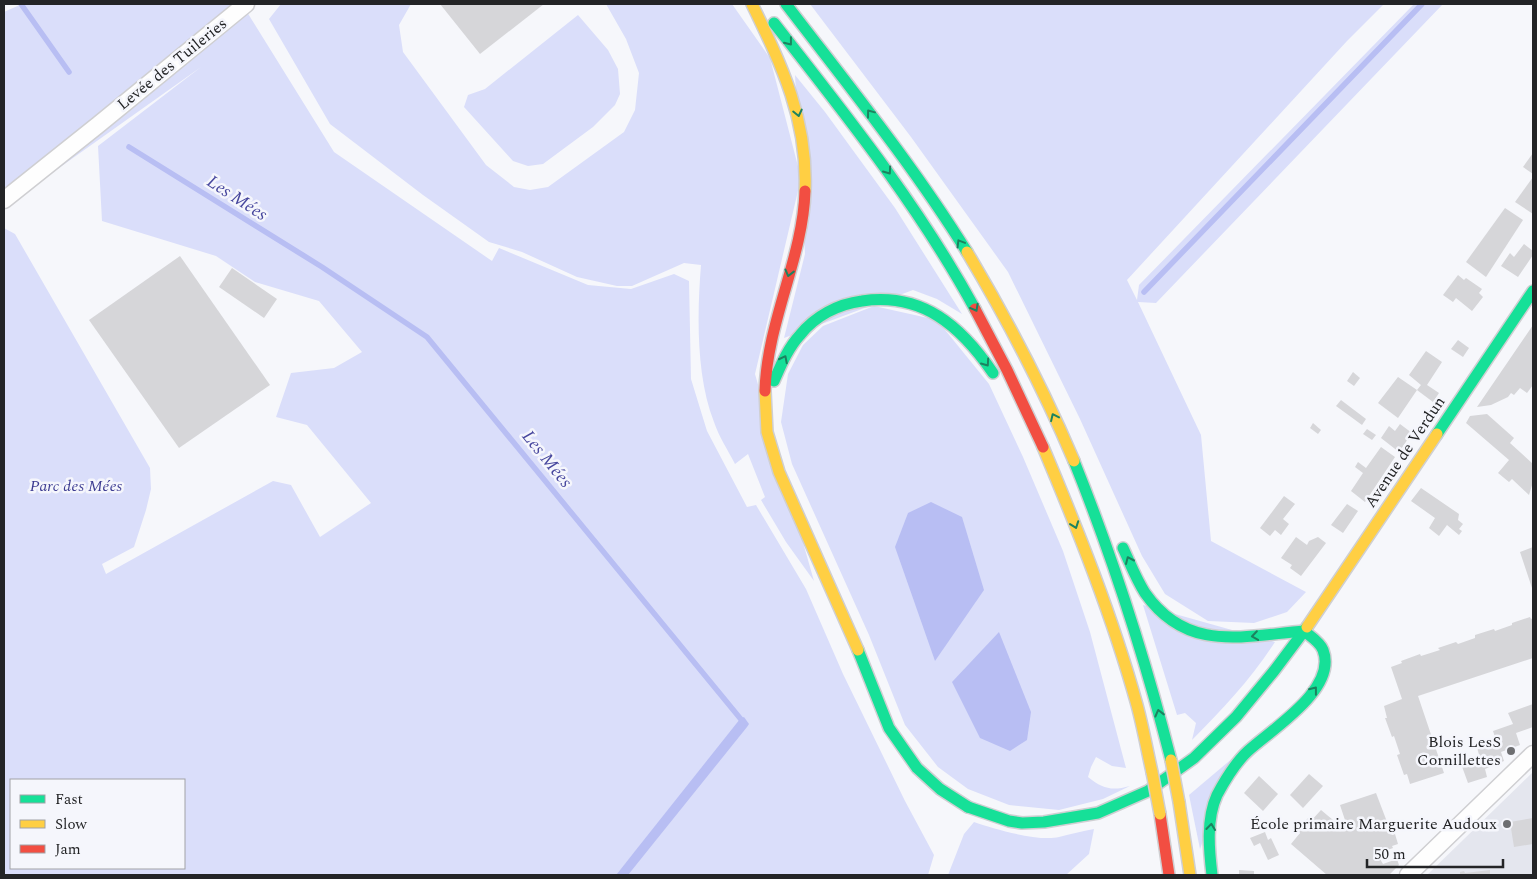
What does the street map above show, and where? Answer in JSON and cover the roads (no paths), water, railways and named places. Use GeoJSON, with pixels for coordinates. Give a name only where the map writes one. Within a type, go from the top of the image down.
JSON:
{"type":"FeatureCollection","features":[{"type":"Feature","properties":{"kind":"main road","name":"Avenue de Verdun"},"geometry":{"type":"LineString","coordinates":[[752,4],[781,64],[798,108],[805,148],[806,174],[800,227],[766,365],[765,404],[768,439],[780,472],[868,673],[890,728],[916,768],[940,789],[968,807],[1015,822],[1060,822],[1092,816],[1133,800],[1187,765],[1229,726],[1304,631],[1533,291]]}},
{"type":"Feature","properties":{"kind":"main road"},"geometry":{"type":"LineString","coordinates":[[759,4],[887,170],[946,259],[1016,385],[1058,480],[1116,638],[1138,707],[1160,814],[1169,875]]}},
{"type":"Feature","properties":{"kind":"main road"},"geometry":{"type":"LineString","coordinates":[[786,4],[887,136],[949,224],[992,297],[1036,380],[1074,461],[1119,583],[1154,692],[1179,802],[1190,875]]}},
{"type":"Feature","properties":{"kind":"main road"},"geometry":{"type":"LineString","coordinates":[[765,404],[790,348],[804,330],[823,314],[868,298],[890,298],[914,303],[932,311],[952,324],[971,343],[1000,385],[1058,480]]}},
{"type":"Feature","properties":{"kind":"main road"},"geometry":{"type":"LineString","coordinates":[[1074,461],[1114,530],[1137,579],[1149,598],[1174,622],[1193,632],[1225,638],[1304,631],[1323,648],[1327,662],[1323,678],[1310,696],[1237,762],[1214,802],[1209,851],[1212,875]]}},
{"type":"Feature","properties":{"kind":"street","name":"Levée des Tuileries"},"geometry":{"type":"LineString","coordinates":[[4,200],[246,4]]}},
{"type":"Feature","properties":{"kind":"street"},"geometry":{"type":"LineString","coordinates":[[1408,875],[1533,754]]}},
{"type":"Feature","properties":{"kind":"water"},"geometry":{"type":"Polygon","coordinates":[[[931,502],[962,517],[984,590],[935,661],[895,547],[908,513],[931,502]]]}},
{"type":"Feature","properties":{"kind":"water"},"geometry":{"type":"Polygon","coordinates":[[[999,632],[1031,712],[1027,740],[1010,751],[980,738],[952,682],[999,632]]]}},
{"type":"Feature","properties":{"kind":"water"},"geometry":{"type":"Polygon","coordinates":[[[744,717],[749,724],[747,727],[628,875],[616,875],[740,719],[744,717]]]}},
{"type":"Feature","properties":{"kind":"waterway","name":"Les Mées"},"geometry":{"type":"LineString","coordinates":[[21,4],[69,72]]}},
{"type":"Feature","properties":{"kind":"waterway"},"geometry":{"type":"LineString","coordinates":[[1144,292],[1422,4]]}},
{"type":"Feature","properties":{"kind":"waterway","name":"Les Mées"},"geometry":{"type":"LineString","coordinates":[[129,147],[322,267],[427,337],[744,723]]}},
{"type":"Feature","properties":{"kind":"place","name":"Blois LesS Cornillettes"},"geometry":{"type":"Point","coordinates":[1511,751]}},
{"type":"Feature","properties":{"kind":"place","name":"École primaire Marguerite Audoux"},"geometry":{"type":"Point","coordinates":[1507,824]}},
{"type":"Feature","properties":{"kind":"park label","name":"Parc des Mées"},"geometry":{"type":"Point","coordinates":[76,486]}}]}
